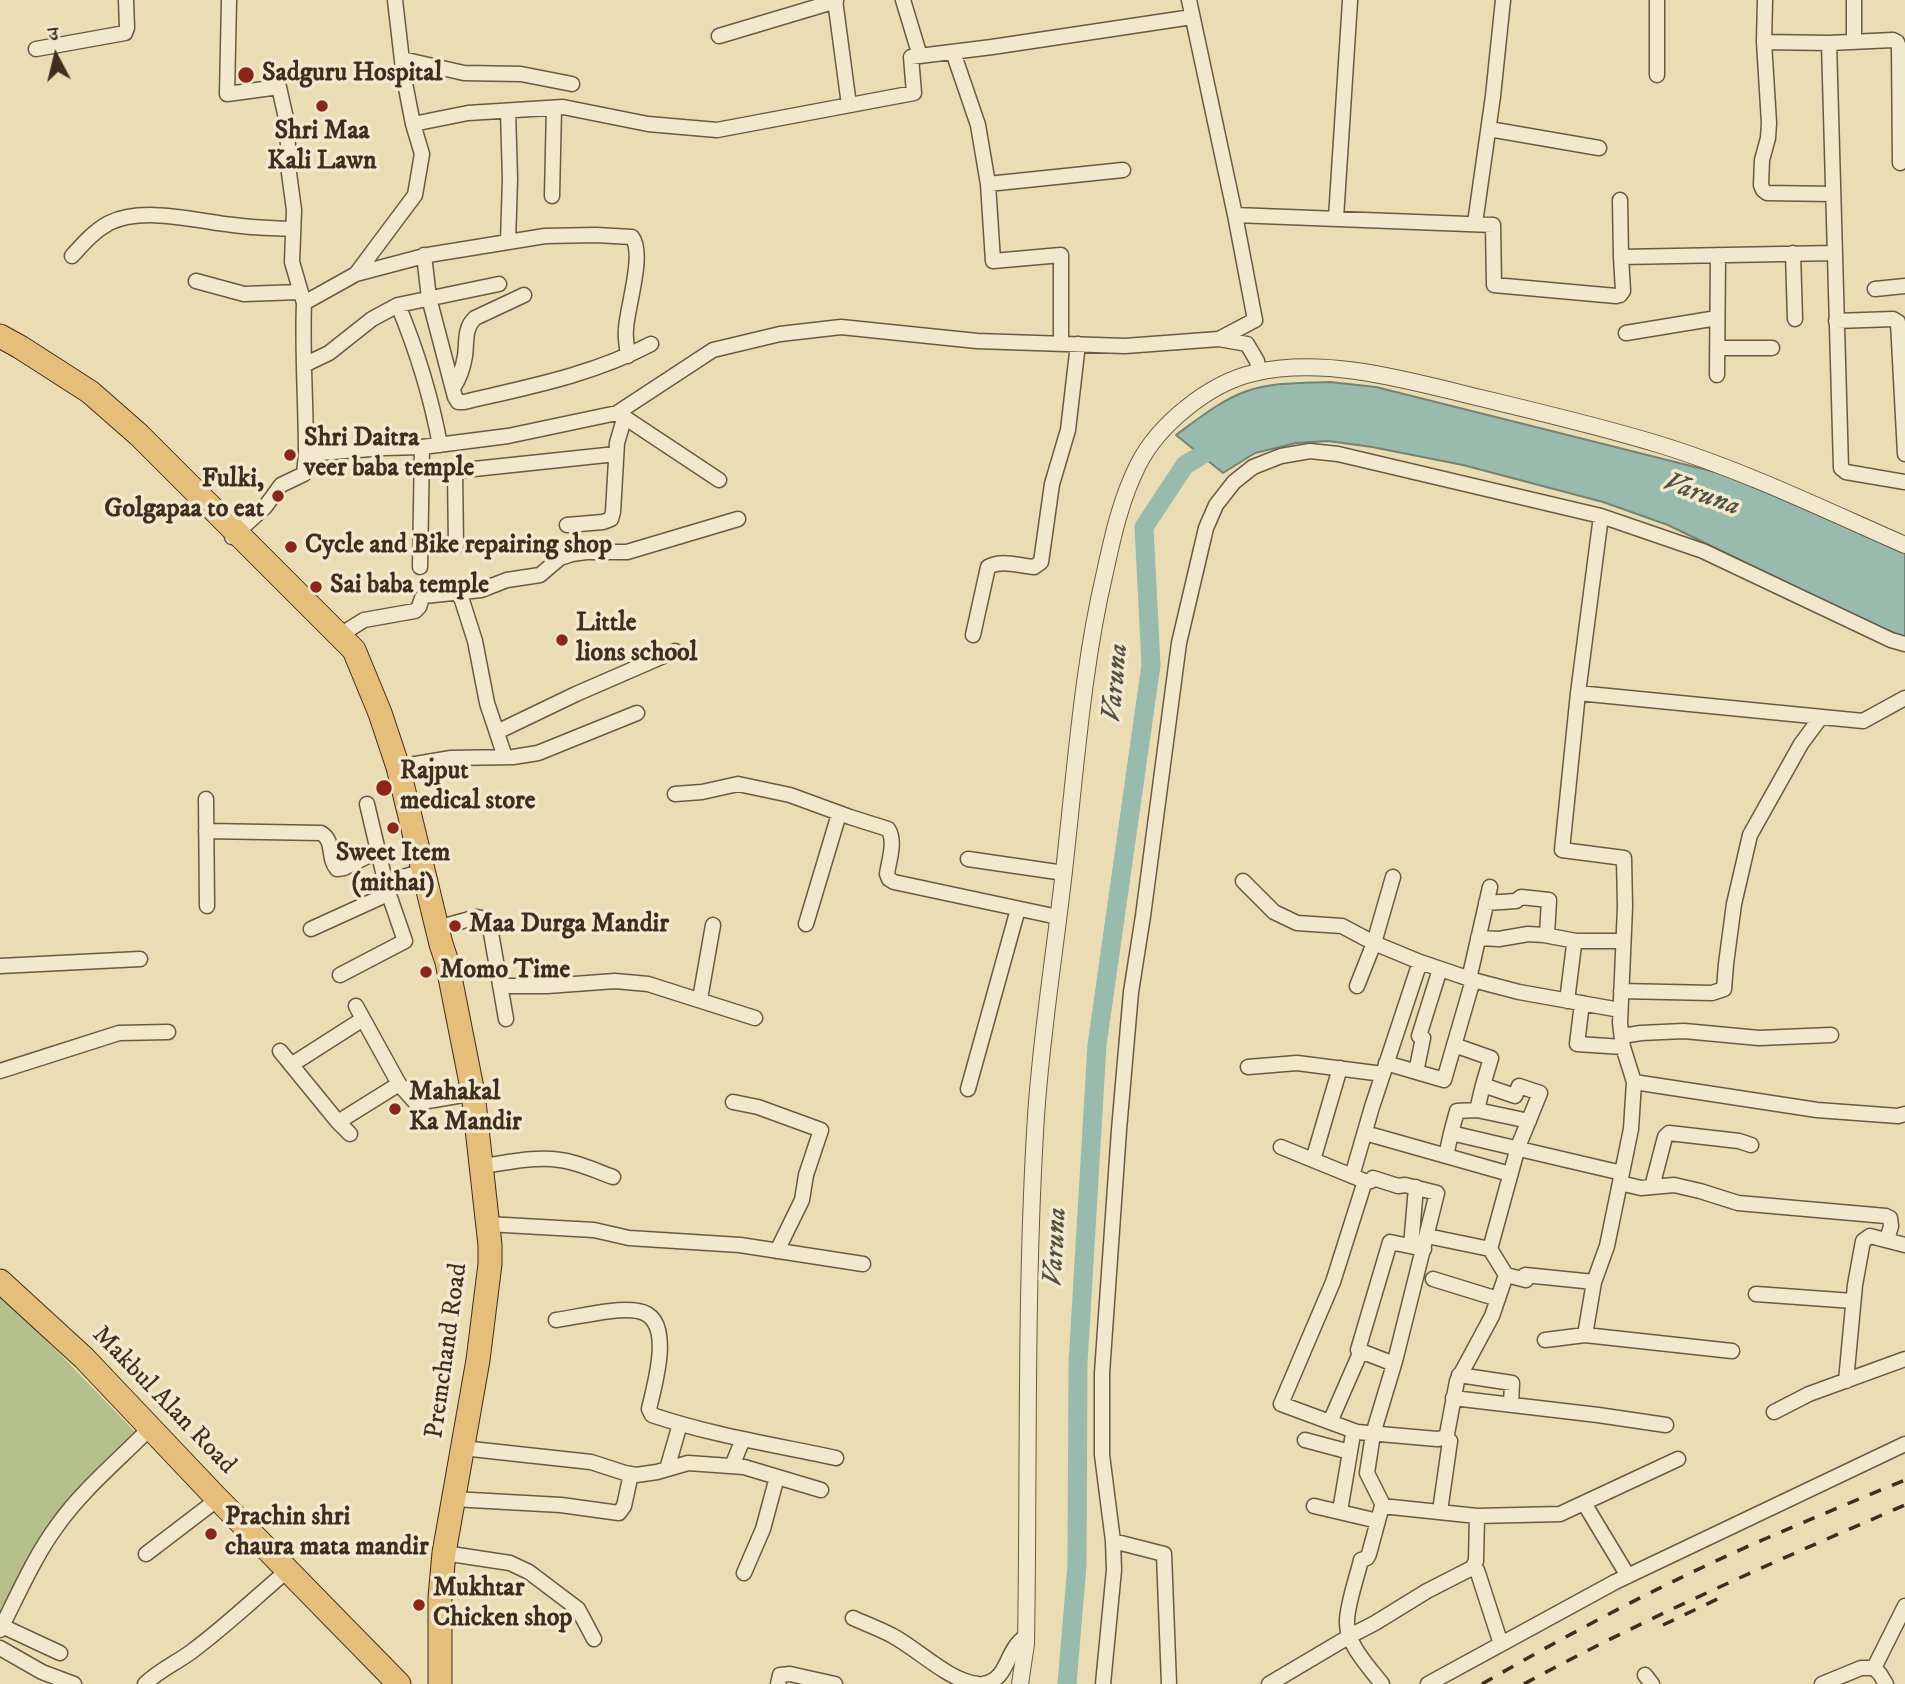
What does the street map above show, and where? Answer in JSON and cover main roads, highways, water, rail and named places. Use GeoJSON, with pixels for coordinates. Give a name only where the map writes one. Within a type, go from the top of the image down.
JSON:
{"type":"FeatureCollection","features":[{"type":"Feature","properties":{"kind":"highway","name":"Premchand Road"},"geometry":{"type":"LineString","coordinates":[[0,336],[90,392],[161,456],[366,676]]}},
{"type":"Feature","properties":{"kind":"highway","name":"Premchand Road"},"geometry":{"type":"LineString","coordinates":[[0,345],[70,390],[155,460],[340,635],[354,650],[366,676],[398,767],[447,962],[473,1093],[490,1245],[488,1286],[478,1360],[444,1553],[440,1597],[439,1684]]}},
{"type":"Feature","properties":{"kind":"highway","name":"Premchand Road"},"geometry":{"type":"LineString","coordinates":[[425,1684],[429,1567],[436,1514],[469,1351],[478,1275],[476,1219],[463,1095],[439,967],[439,936]]}},
{"type":"Feature","properties":{"kind":"highway","name":"Makbul Alan Road"},"geometry":{"type":"LineString","coordinates":[[0,1281],[84,1358],[142,1436],[214,1502]]}},
{"type":"Feature","properties":{"kind":"highway","name":"Makbul Alan Road"},"geometry":{"type":"LineString","coordinates":[[0,1296],[114,1398],[385,1684]]}},
{"type":"Feature","properties":{"kind":"highway","name":"Makbul Alan Road"},"geometry":{"type":"LineString","coordinates":[[283,1574],[399,1684]]}},
{"type":"Feature","properties":{"kind":"water"},"geometry":{"type":"Polygon","coordinates":[[[1330,382],[1376,387],[1735,477],[1905,553],[1905,637],[1874,625],[1668,525],[1603,502],[1463,465],[1328,441],[1296,443],[1255,453],[1223,473],[1176,435],[1201,416],[1247,391],[1277,384],[1330,382]]]}},
{"type":"Feature","properties":{"kind":"waterway","name":"Varuna"},"geometry":{"type":"LineString","coordinates":[[1067,1684],[1077,1565],[1078,1363],[1097,1045],[1151,665],[1144,527],[1185,465],[1222,443]]}},
{"type":"Feature","properties":{"kind":"railway"},"geometry":{"type":"LineString","coordinates":[[1482,1684],[1694,1571],[1905,1480]]}},
{"type":"Feature","properties":{"kind":"railway"},"geometry":{"type":"LineString","coordinates":[[1524,1684],[1665,1613],[1905,1505]]}},
{"type":"Feature","properties":{"kind":"railway"},"geometry":{"type":"LineString","coordinates":[[1663,1625],[1726,1595]]}},
{"type":"Feature","properties":{"kind":"place","name":"Sadguru Hospital"},"geometry":{"type":"Point","coordinates":[246,75]}},
{"type":"Feature","properties":{"kind":"place","name":"Shri Maa Kali Lawn"},"geometry":{"type":"Point","coordinates":[322,106]}},
{"type":"Feature","properties":{"kind":"place","name":"Shri Daitra veer baba temple"},"geometry":{"type":"Point","coordinates":[290,455]}},
{"type":"Feature","properties":{"kind":"place","name":"Fulki, Golgapaa to eat"},"geometry":{"type":"Point","coordinates":[278,496]}},
{"type":"Feature","properties":{"kind":"place","name":"Cycle and Bike repairing shop"},"geometry":{"type":"Point","coordinates":[291,547]}},
{"type":"Feature","properties":{"kind":"place","name":"Sai baba temple"},"geometry":{"type":"Point","coordinates":[316,587]}},
{"type":"Feature","properties":{"kind":"place","name":"Little lions school"},"geometry":{"type":"Point","coordinates":[562,640]}},
{"type":"Feature","properties":{"kind":"place","name":"Rajput medical store"},"geometry":{"type":"Point","coordinates":[384,788]}},
{"type":"Feature","properties":{"kind":"place","name":"Sweet Item (mithai)"},"geometry":{"type":"Point","coordinates":[393,828]}},
{"type":"Feature","properties":{"kind":"place","name":"Maa Durga Mandir"},"geometry":{"type":"Point","coordinates":[455,926]}},
{"type":"Feature","properties":{"kind":"place","name":"Momo Time"},"geometry":{"type":"Point","coordinates":[426,972]}},
{"type":"Feature","properties":{"kind":"place","name":"Mahakal Ka Mandir"},"geometry":{"type":"Point","coordinates":[395,1109]}},
{"type":"Feature","properties":{"kind":"place","name":"Prachin shri chaura mata mandir"},"geometry":{"type":"Point","coordinates":[211,1534]}},
{"type":"Feature","properties":{"kind":"place","name":"Mukhtar Chicken shop"},"geometry":{"type":"Point","coordinates":[419,1605]}}]}
